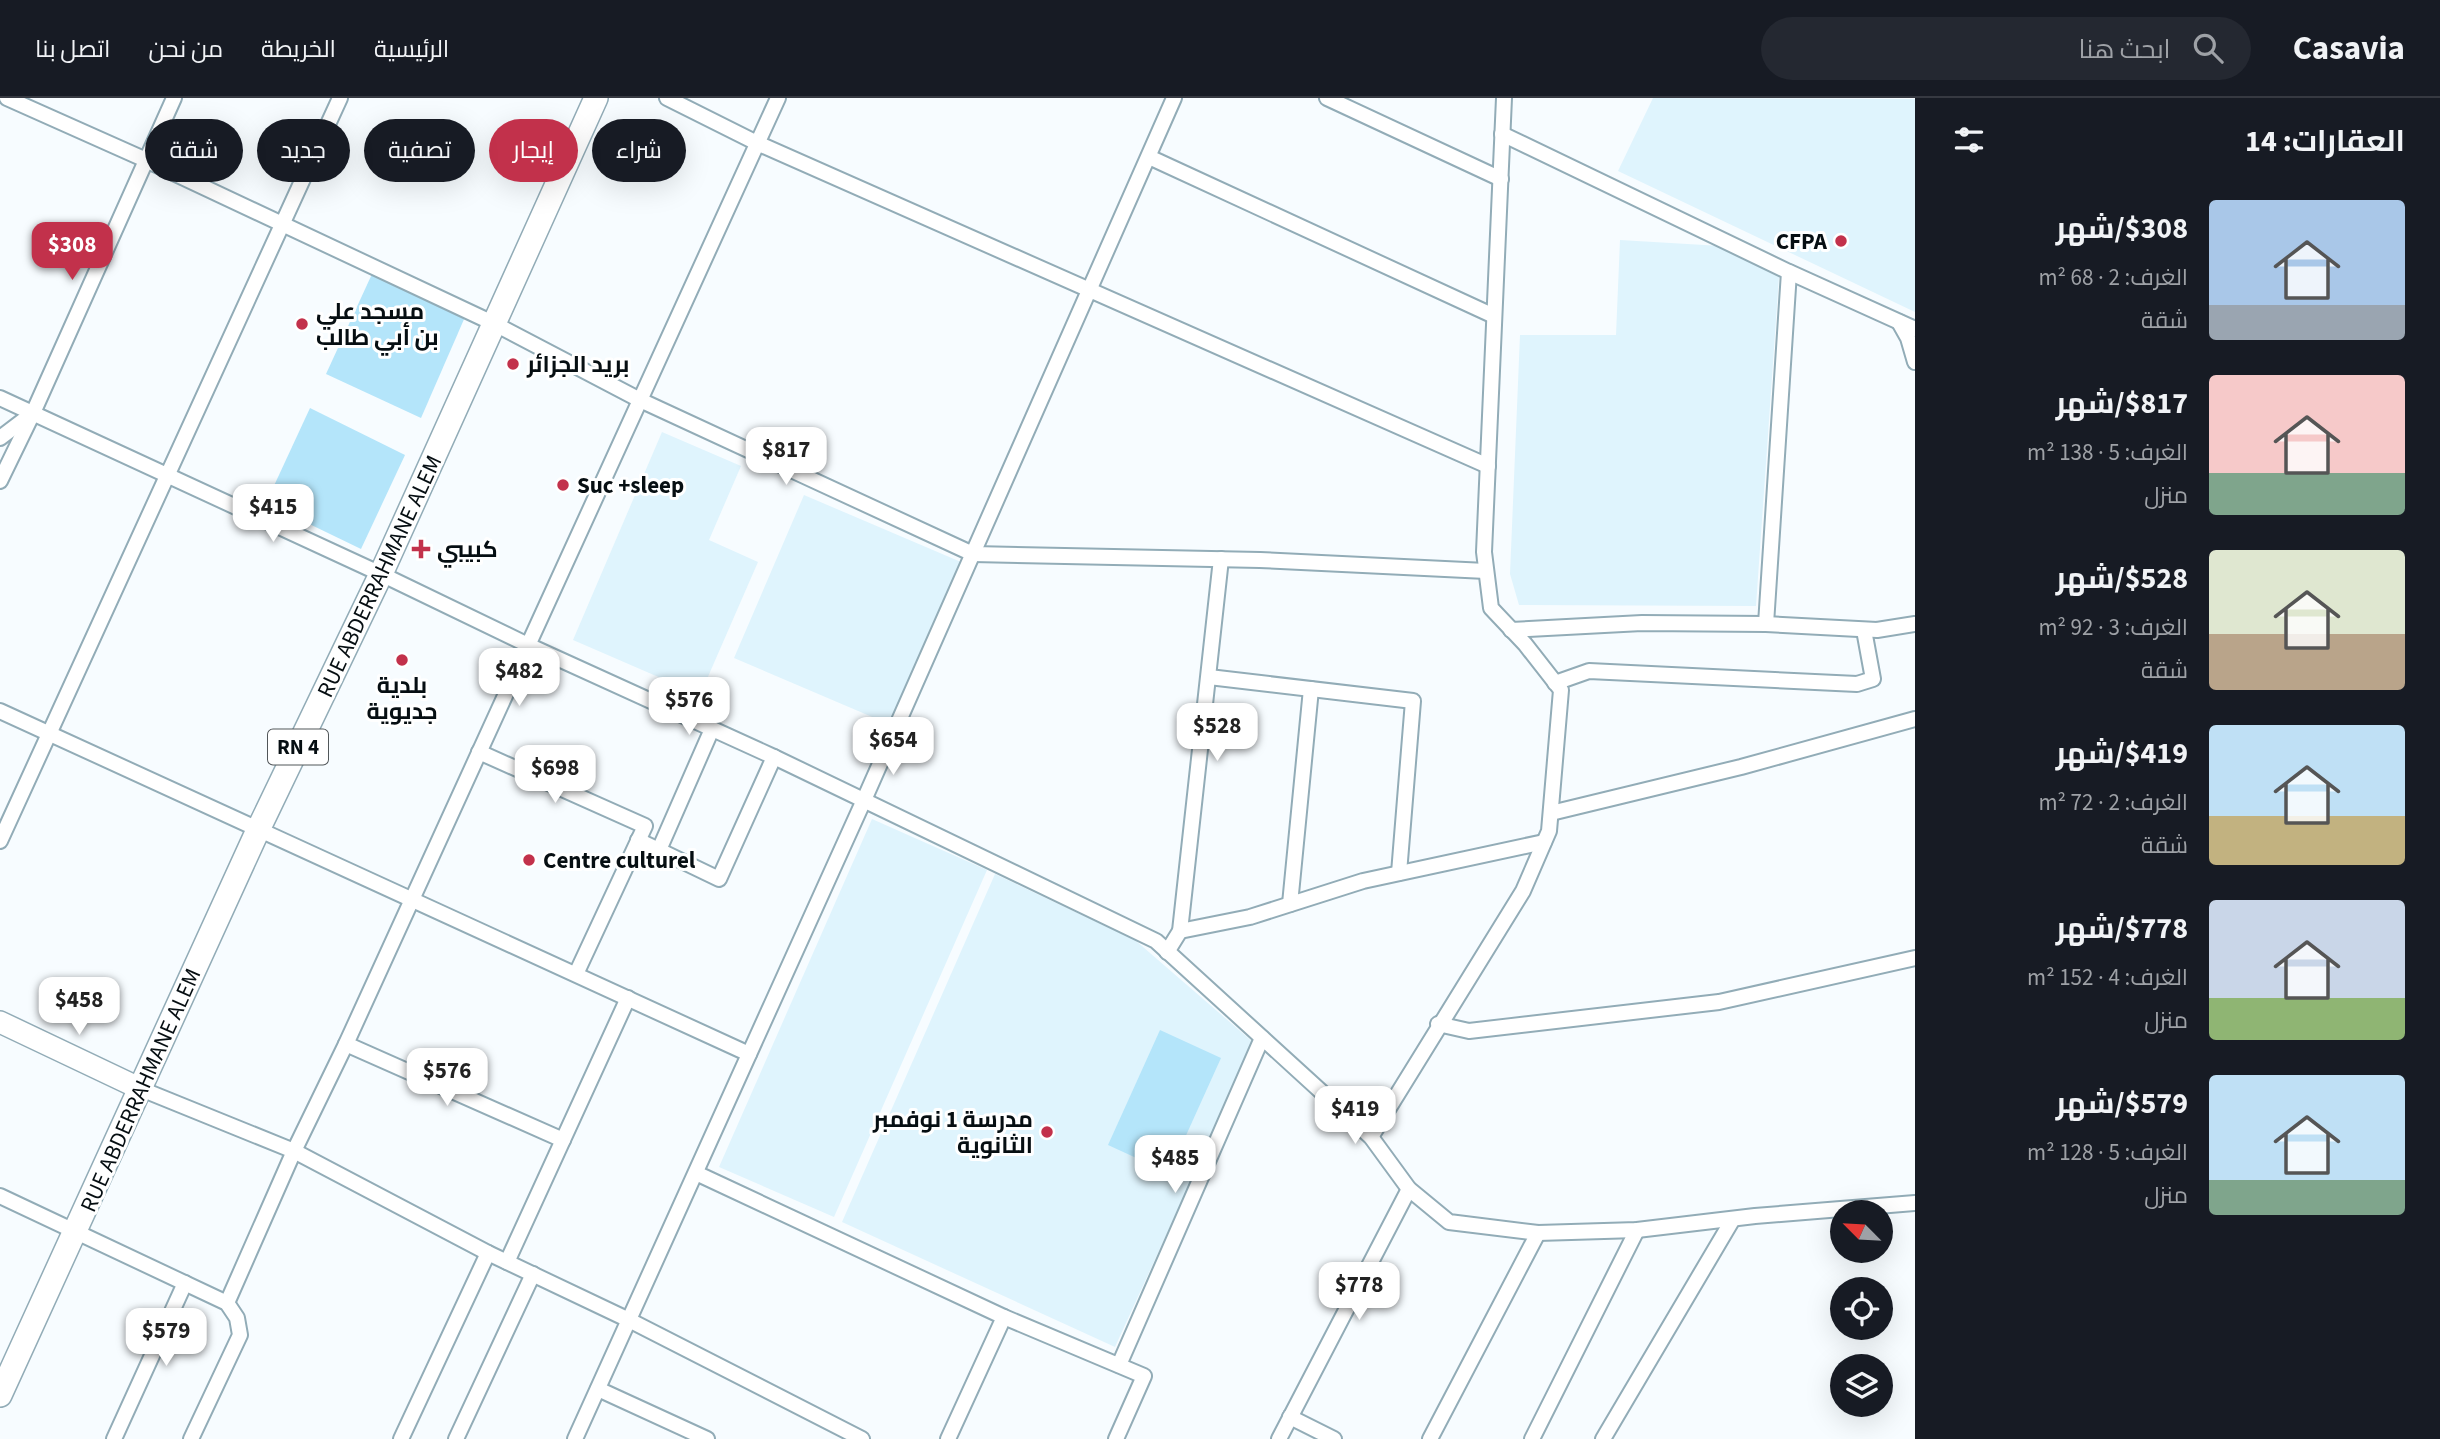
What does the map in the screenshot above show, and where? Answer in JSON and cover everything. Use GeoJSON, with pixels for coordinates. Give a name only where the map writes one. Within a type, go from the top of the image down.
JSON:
{"type":"FeatureCollection","features":[{"type":"Feature","properties":{"kind":"main road","name":"RUE ABDERRAHMANE ALEM"},"geometry":{"type":"LineString","coordinates":[[0,1395],[258,830],[381,574],[596,98]]}},
{"type":"Feature","properties":{"kind":"main road"},"geometry":{"type":"LineString","coordinates":[[0,1022],[141,1089]]}},
{"type":"Feature","properties":{"kind":"street"},"geometry":{"type":"LineString","coordinates":[[7,98],[145,160]]}},
{"type":"Feature","properties":{"kind":"street"},"geometry":{"type":"LineString","coordinates":[[165,119],[174,98]]}},
{"type":"Feature","properties":{"kind":"street"},"geometry":{"type":"LineString","coordinates":[[0,841],[340,98]]}},
{"type":"Feature","properties":{"kind":"street"},"geometry":{"type":"LineString","coordinates":[[667,98],[757,143],[1488,466]]}},
{"type":"Feature","properties":{"kind":"street"},"geometry":{"type":"LineString","coordinates":[[227,1303],[294,1151],[346,1044],[778,98]]}},
{"type":"Feature","properties":{"kind":"street"},"geometry":{"type":"LineString","coordinates":[[575,1439],[864,800],[1174,98]]}},
{"type":"Feature","properties":{"kind":"street"},"geometry":{"type":"LineString","coordinates":[[1327,98],[1501,179]]}},
{"type":"Feature","properties":{"kind":"street"},"geometry":{"type":"LineString","coordinates":[[1371,1137],[1438,1024],[1523,891],[1549,831],[1560,690],[1491,608],[1484,552],[1504,98]]}},
{"type":"Feature","properties":{"kind":"street"},"geometry":{"type":"LineString","coordinates":[[1502,134],[1789,272],[1915,329]]}},
{"type":"Feature","properties":{"kind":"street"},"geometry":{"type":"LineString","coordinates":[[1149,157],[1494,316]]}},
{"type":"Feature","properties":{"kind":"street"},"geometry":{"type":"LineString","coordinates":[[0,481],[145,162]]}},
{"type":"Feature","properties":{"kind":"street"},"geometry":{"type":"LineString","coordinates":[[192,182],[495,324],[640,400],[973,554],[1222,559],[1486,571]]}},
{"type":"Feature","properties":{"kind":"street"},"geometry":{"type":"LineString","coordinates":[[1766,624],[1789,272]]}},
{"type":"Feature","properties":{"kind":"street"},"geometry":{"type":"LineString","coordinates":[[1899,322],[1908,338],[1915,362]]}},
{"type":"Feature","properties":{"kind":"street"},"geometry":{"type":"LineString","coordinates":[[0,398],[774,757],[1156,941],[1371,1137],[1409,1189],[1449,1222],[1538,1233],[1637,1230],[1915,1203]]}},
{"type":"Feature","properties":{"kind":"street"},"geometry":{"type":"LineString","coordinates":[[0,438],[33,413]]}},
{"type":"Feature","properties":{"kind":"street"},"geometry":{"type":"LineString","coordinates":[[1167,952],[1180,931],[1222,559]]}},
{"type":"Feature","properties":{"kind":"street"},"geometry":{"type":"LineString","coordinates":[[1511,630],[1642,623],[1766,624],[1877,630],[1915,624]]}},
{"type":"Feature","properties":{"kind":"street"},"geometry":{"type":"LineString","coordinates":[[1555,683],[1589,671],[1857,684],[1873,680],[1864,629]]}},
{"type":"Feature","properties":{"kind":"street"},"geometry":{"type":"LineString","coordinates":[[1209,677],[1413,701],[1399,873]]}},
{"type":"Feature","properties":{"kind":"street"},"geometry":{"type":"LineString","coordinates":[[1290,904],[1311,689]]}},
{"type":"Feature","properties":{"kind":"street"},"geometry":{"type":"LineString","coordinates":[[0,711],[749,1054]]}},
{"type":"Feature","properties":{"kind":"street"},"geometry":{"type":"LineString","coordinates":[[1550,813],[1741,767],[1915,719]]}},
{"type":"Feature","properties":{"kind":"street"},"geometry":{"type":"LineString","coordinates":[[659,850],[712,729]]}},
{"type":"Feature","properties":{"kind":"street"},"geometry":{"type":"LineString","coordinates":[[479,752],[645,826],[576,974]]}},
{"type":"Feature","properties":{"kind":"street"},"geometry":{"type":"LineString","coordinates":[[638,841],[719,879],[774,757]]}},
{"type":"Feature","properties":{"kind":"street"},"geometry":{"type":"LineString","coordinates":[[1180,931],[1250,917],[1363,881],[1544,842]]}},
{"type":"Feature","properties":{"kind":"street"},"geometry":{"type":"LineString","coordinates":[[1438,1024],[1469,1031],[1718,1002],[1915,958]]}},
{"type":"Feature","properties":{"kind":"street"},"geometry":{"type":"LineString","coordinates":[[507,1262],[628,998]]}},
{"type":"Feature","properties":{"kind":"street"},"geometry":{"type":"LineString","coordinates":[[1119,1366],[1262,1038]]}},
{"type":"Feature","properties":{"kind":"street"},"geometry":{"type":"LineString","coordinates":[[346,1044],[563,1140]]}},
{"type":"Feature","properties":{"kind":"street"},"geometry":{"type":"LineString","coordinates":[[141,1089],[294,1151],[488,1253],[629,1320],[862,1439]]}},
{"type":"Feature","properties":{"kind":"street"},"geometry":{"type":"LineString","coordinates":[[696,1172],[1004,1317],[1144,1376],[1116,1439]]}},
{"type":"Feature","properties":{"kind":"street"},"geometry":{"type":"LineString","coordinates":[[1279,1439],[1409,1189]]}},
{"type":"Feature","properties":{"kind":"street"},"geometry":{"type":"LineString","coordinates":[[0,1196],[227,1303],[237,1318],[240,1335],[191,1439]]}},
{"type":"Feature","properties":{"kind":"street"},"geometry":{"type":"LineString","coordinates":[[1605,1438],[1734,1219]]}},
{"type":"Feature","properties":{"kind":"street"},"geometry":{"type":"LineString","coordinates":[[1532,1439],[1637,1230]]}},
{"type":"Feature","properties":{"kind":"street"},"geometry":{"type":"LineString","coordinates":[[1430,1439],[1538,1233]]}},
{"type":"Feature","properties":{"kind":"street"},"geometry":{"type":"LineString","coordinates":[[401,1439],[488,1253]]}},
{"type":"Feature","properties":{"kind":"street"},"geometry":{"type":"LineString","coordinates":[[456,1439],[533,1274]]}},
{"type":"Feature","properties":{"kind":"street"},"geometry":{"type":"LineString","coordinates":[[114,1439],[185,1283]]}},
{"type":"Feature","properties":{"kind":"street"},"geometry":{"type":"LineString","coordinates":[[948,1439],[1004,1317]]}},
{"type":"Feature","properties":{"kind":"street"},"geometry":{"type":"LineString","coordinates":[[598,1389],[707,1439]]}},
{"type":"Feature","properties":{"kind":"street"},"geometry":{"type":"LineString","coordinates":[[1290,1417],[1334,1439]]}},
{"type":"Feature","properties":{"kind":"shaded area","name":"CFPA"},"geometry":{"type":"Polygon","coordinates":[[[1653,98],[1915,99],[1915,312],[1618,171],[1653,98]]]}},
{"type":"Feature","properties":{"kind":"shaded area"},"geometry":{"type":"Polygon","coordinates":[[[1620,240],[1721,246],[1779,277],[1756,606],[1519,605],[1510,574],[1520,335],[1616,335],[1620,240]]]}},
{"type":"Feature","properties":{"kind":"shaded area"},"geometry":{"type":"Polygon","coordinates":[[[372,274],[465,317],[421,418],[326,374],[372,274]]]}},
{"type":"Feature","properties":{"kind":"shaded area"},"geometry":{"type":"Polygon","coordinates":[[[310,408],[405,455],[361,549],[266,503],[310,408]]]}},
{"type":"Feature","properties":{"kind":"shaded area"},"geometry":{"type":"Polygon","coordinates":[[[662,432],[741,466],[709,540],[758,562],[700,695],[573,640],[662,432]]]}},
{"type":"Feature","properties":{"kind":"shaded area"},"geometry":{"type":"Polygon","coordinates":[[[804,495],[961,562],[891,725],[734,658],[804,495]]]}},
{"type":"Feature","properties":{"kind":"shaded area"},"geometry":{"type":"Polygon","coordinates":[[[872,819],[987,870],[834,1217],[719,1167],[872,819]]]}},
{"type":"Feature","properties":{"kind":"shaded area","name":"مدرسة 1 نوفمبر الثانوية"},"geometry":{"type":"Polygon","coordinates":[[[995,874],[1135,940],[1254,1043],[1115,1347],[842,1222],[995,874]]]}},
{"type":"Feature","properties":{"kind":"shaded area"},"geometry":{"type":"Polygon","coordinates":[[[1160,1030],[1221,1058],[1169,1173],[1108,1145],[1160,1030]]]}},
{"type":"Feature","properties":{"kind":"place","name":"CFPA"},"geometry":{"type":"Point","coordinates":[1841,241]}},
{"type":"Feature","properties":{"kind":"place","name":"مسجد علي بن أبي طالب"},"geometry":{"type":"Point","coordinates":[302,324]}},
{"type":"Feature","properties":{"kind":"place","name":"بريد الجزائر"},"geometry":{"type":"Point","coordinates":[513,364]}},
{"type":"Feature","properties":{"kind":"place","name":"Suc +sleep"},"geometry":{"type":"Point","coordinates":[563,485]}},
{"type":"Feature","properties":{"kind":"place","name":"كبيبي"},"geometry":{"type":"Point","coordinates":[421,549]}},
{"type":"Feature","properties":{"kind":"place","name":"بلدية جديوية"},"geometry":{"type":"Point","coordinates":[402,660]}},
{"type":"Feature","properties":{"kind":"place","name":"Centre culturel"},"geometry":{"type":"Point","coordinates":[529,860]}},
{"type":"Feature","properties":{"kind":"place","name":"مدرسة 1 نوفمبر الثانوية"},"geometry":{"type":"Point","coordinates":[1047,1132]}}]}
